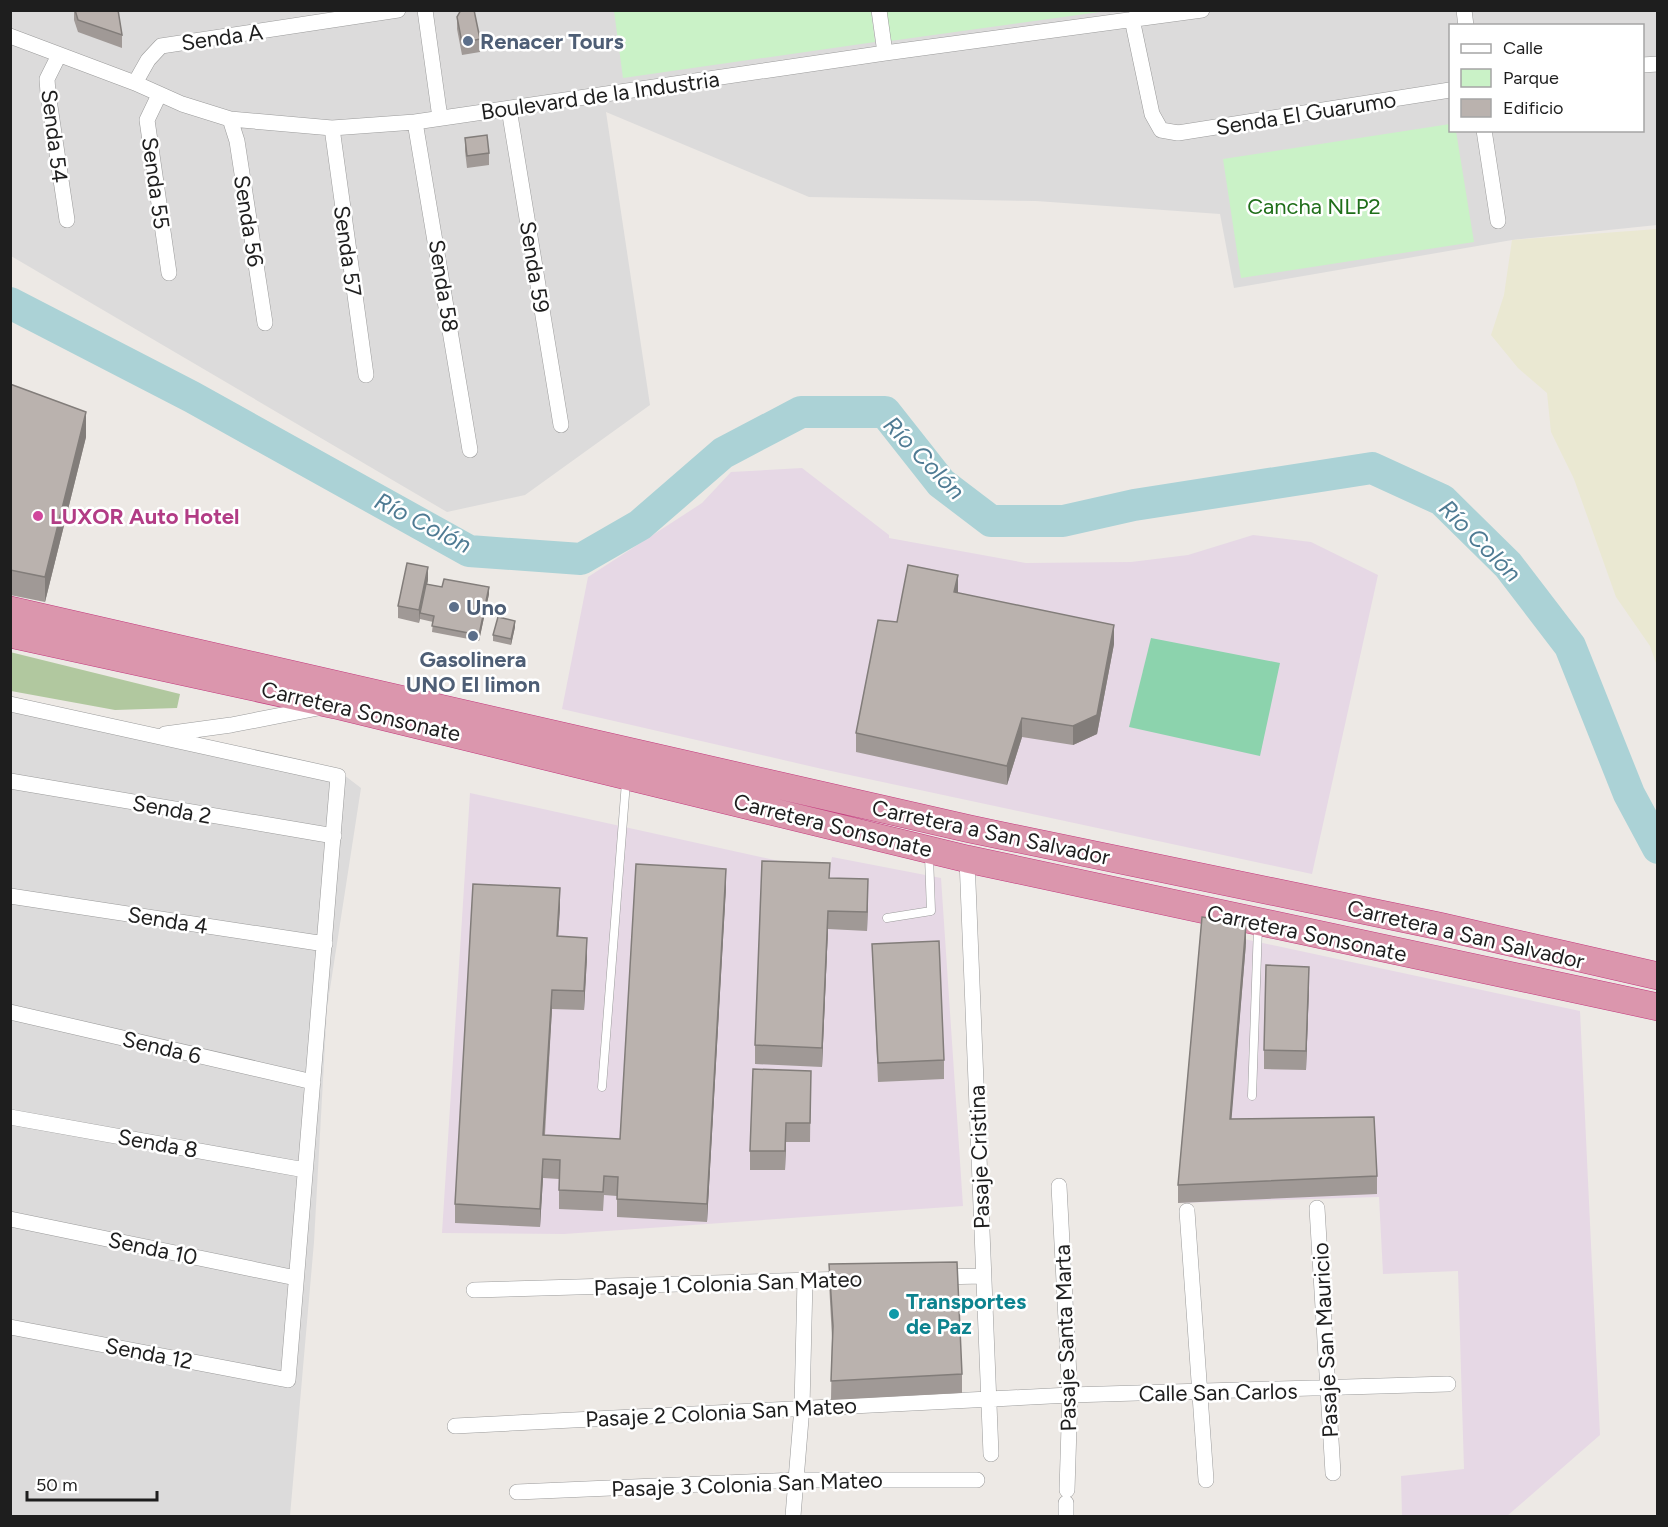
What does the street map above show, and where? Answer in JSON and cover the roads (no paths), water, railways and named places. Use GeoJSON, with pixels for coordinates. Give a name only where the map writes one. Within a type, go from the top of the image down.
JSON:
{"type":"FeatureCollection","features":[{"type":"Feature","properties":{"kind":"highway","name":"Carretera a San Salvador"},"geometry":{"type":"LineString","coordinates":[[10,610],[970,829],[1439,926],[1658,976]]}},
{"type":"Feature","properties":{"kind":"highway","name":"Carretera Sonsonate"},"geometry":{"type":"LineString","coordinates":[[10,634],[335,705],[627,774],[967,859],[1658,1007]]}},
{"type":"Feature","properties":{"kind":"street","name":"Senda A"},"geometry":{"type":"LineString","coordinates":[[135,83],[148,60],[161,46],[398,10]]}},
{"type":"Feature","properties":{"kind":"street"},"geometry":{"type":"LineString","coordinates":[[425,10],[440,118]]}},
{"type":"Feature","properties":{"kind":"street"},"geometry":{"type":"LineString","coordinates":[[879,10],[885,53]]}},
{"type":"Feature","properties":{"kind":"street","name":"Boulevard de la Industria"},"geometry":{"type":"LineString","coordinates":[[10,36],[135,83],[159,95],[230,119],[332,128],[416,122],[885,53],[1197,11]]}},
{"type":"Feature","properties":{"kind":"street","name":"Senda El Guarumo"},"geometry":{"type":"LineString","coordinates":[[1132,19],[1152,114],[1161,130],[1178,134],[1449,90]]}},
{"type":"Feature","properties":{"kind":"street","name":"Senda 54"},"geometry":{"type":"LineString","coordinates":[[59,55],[48,79],[48,93],[67,220]]}},
{"type":"Feature","properties":{"kind":"street","name":"Senda 55"},"geometry":{"type":"LineString","coordinates":[[159,95],[147,120],[170,273]]}},
{"type":"Feature","properties":{"kind":"street","name":"Senda 59"},"geometry":{"type":"LineString","coordinates":[[509,109],[561,425]]}},
{"type":"Feature","properties":{"kind":"street","name":"Senda 56"},"geometry":{"type":"LineString","coordinates":[[230,119],[237,141],[265,323]]}},
{"type":"Feature","properties":{"kind":"street","name":"Senda 58"},"geometry":{"type":"LineString","coordinates":[[416,122],[471,450]]}},
{"type":"Feature","properties":{"kind":"street","name":"Senda 57"},"geometry":{"type":"LineString","coordinates":[[332,128],[366,375]]}},
{"type":"Feature","properties":{"kind":"street"},"geometry":{"type":"LineString","coordinates":[[1484,132],[1498,221]]}},
{"type":"Feature","properties":{"kind":"street"},"geometry":{"type":"LineString","coordinates":[[10,704],[339,776],[296,1278]]}},
{"type":"Feature","properties":{"kind":"street"},"geometry":{"type":"LineString","coordinates":[[153,736],[231,725],[335,705]]}},
{"type":"Feature","properties":{"kind":"street","name":"Senda 2"},"geometry":{"type":"LineString","coordinates":[[10,782],[334,836]]}},
{"type":"Feature","properties":{"kind":"street","name":"Pasaje Cristina"},"geometry":{"type":"LineString","coordinates":[[967,859],[987,1400],[991,1454]]}},
{"type":"Feature","properties":{"kind":"street","name":"Senda 4"},"geometry":{"type":"LineString","coordinates":[[10,896],[325,944]]}},
{"type":"Feature","properties":{"kind":"street","name":"Senda 6"},"geometry":{"type":"LineString","coordinates":[[10,1012],[313,1082]]}},
{"type":"Feature","properties":{"kind":"street","name":"Senda 8"},"geometry":{"type":"LineString","coordinates":[[10,1117],[305,1170]]}},
{"type":"Feature","properties":{"kind":"street","name":"Pasaje Santa Marta"},"geometry":{"type":"LineString","coordinates":[[1059,1186],[1070,1395],[1066,1503]]}},
{"type":"Feature","properties":{"kind":"street","name":"Pasaje San Mauricio"},"geometry":{"type":"LineString","coordinates":[[1317,1208],[1333,1473]]}},
{"type":"Feature","properties":{"kind":"street"},"geometry":{"type":"LineString","coordinates":[[1187,1211],[1206,1480]]}},
{"type":"Feature","properties":{"kind":"street","name":"Senda 10"},"geometry":{"type":"LineString","coordinates":[[10,1219],[296,1278]]}},
{"type":"Feature","properties":{"kind":"street"},"geometry":{"type":"LineString","coordinates":[[924,1277],[983,1276]]}},
{"type":"Feature","properties":{"kind":"street","name":"Senda 12"},"geometry":{"type":"LineString","coordinates":[[10,1327],[288,1380],[296,1278]]}},
{"type":"Feature","properties":{"kind":"street","name":"Pasaje 1 Colonia San Mateo"},"geometry":{"type":"LineString","coordinates":[[474,1290],[864,1278]]}},
{"type":"Feature","properties":{"kind":"street"},"geometry":{"type":"LineString","coordinates":[[794,1516],[802,1407],[805,1280]]}},
{"type":"Feature","properties":{"kind":"street","name":"Calle San Carlos"},"geometry":{"type":"LineString","coordinates":[[987,1400],[1070,1395],[1448,1384]]}},
{"type":"Feature","properties":{"kind":"street","name":"Pasaje 2 Colonia San Mateo"},"geometry":{"type":"LineString","coordinates":[[455,1426],[802,1407],[987,1400]]}},
{"type":"Feature","properties":{"kind":"street","name":"Pasaje 3 Colonia San Mateo"},"geometry":{"type":"LineString","coordinates":[[517,1492],[796,1480],[977,1480]]}},
{"type":"Feature","properties":{"kind":"lane"},"geometry":{"type":"LineString","coordinates":[[602,1087],[627,774]]}},
{"type":"Feature","properties":{"kind":"lane"},"geometry":{"type":"LineString","coordinates":[[887,918],[931,911],[933,896],[928,849]]}},
{"type":"Feature","properties":{"kind":"lane"},"geometry":{"type":"LineString","coordinates":[[1252,1096],[1258,922]]}},
{"type":"Feature","properties":{"kind":"waterway","name":"Río Colón"},"geometry":{"type":"LineString","coordinates":[[10,303],[192,397],[469,551],[581,559],[640,525],[723,453],[801,412],[885,412],[941,483],[991,521],[1063,521],[1134,505],[1372,468],[1442,500],[1508,565],[1570,646],[1629,794],[1658,848]]}},
{"type":"Feature","properties":{"kind":"place","name":"Renacer Tours"},"geometry":{"type":"Point","coordinates":[468,41]}},
{"type":"Feature","properties":{"kind":"place","name":"LUXOR Auto Hotel"},"geometry":{"type":"Point","coordinates":[38,516]}},
{"type":"Feature","properties":{"kind":"place","name":"Uno"},"geometry":{"type":"Point","coordinates":[454,607]}},
{"type":"Feature","properties":{"kind":"place","name":"Gasolinera UNO El limon"},"geometry":{"type":"Point","coordinates":[473,636]}},
{"type":"Feature","properties":{"kind":"place","name":"Transportes de Paz"},"geometry":{"type":"Point","coordinates":[894,1314]}},
{"type":"Feature","properties":{"kind":"park label","name":"Cancha NLP2"},"geometry":{"type":"Point","coordinates":[1314,206]}}]}
